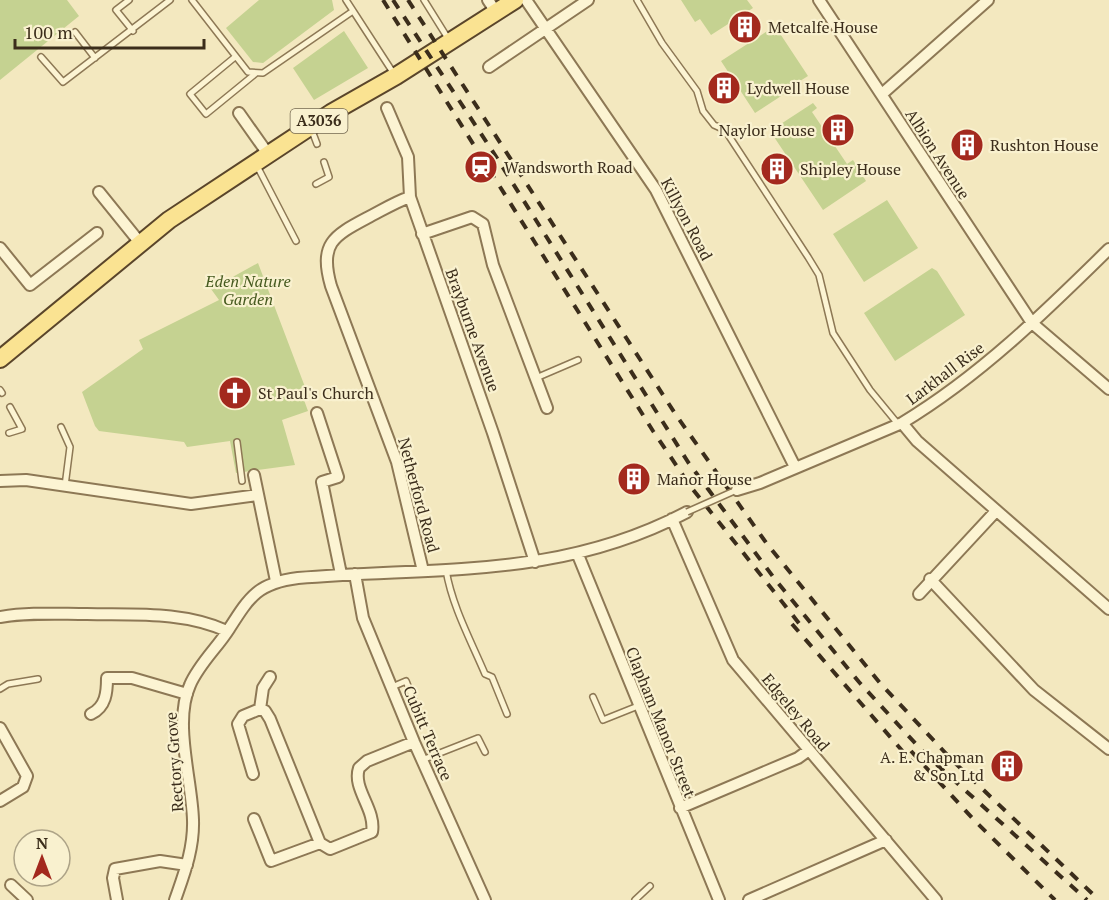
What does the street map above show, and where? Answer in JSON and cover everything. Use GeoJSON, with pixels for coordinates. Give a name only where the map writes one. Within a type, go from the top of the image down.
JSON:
{"type":"FeatureCollection","features":[{"type":"Feature","properties":{"kind":"main road","name":"A3036"},"geometry":{"type":"LineString","coordinates":[[0,359],[169,220],[311,126],[450,41],[492,6],[515,0]]}},
{"type":"Feature","properties":{"kind":"street","name":"Killyon Road"},"geometry":{"type":"LineString","coordinates":[[526,0],[656,190],[795,467]]}},
{"type":"Feature","properties":{"kind":"street"},"geometry":{"type":"LineString","coordinates":[[489,67],[546,31],[588,0]]}},
{"type":"Feature","properties":{"kind":"street","name":"Albion Avenue"},"geometry":{"type":"LineString","coordinates":[[819,0],[1009,290],[1029,315],[1032,323],[1109,389]]}},
{"type":"Feature","properties":{"kind":"street"},"geometry":{"type":"LineString","coordinates":[[882,94],[988,0]]}},
{"type":"Feature","properties":{"kind":"street","name":"Brayburne Avenue"},"geometry":{"type":"LineString","coordinates":[[387,108],[408,157],[410,197],[422,234],[493,432],[535,562]]}},
{"type":"Feature","properties":{"kind":"street"},"geometry":{"type":"LineString","coordinates":[[239,113],[261,158]]}},
{"type":"Feature","properties":{"kind":"street"},"geometry":{"type":"LineString","coordinates":[[99,192],[141,243]]}},
{"type":"Feature","properties":{"kind":"street","name":"Netherford Road"},"geometry":{"type":"LineString","coordinates":[[410,197],[339,233],[330,243],[326,265],[331,286],[397,462],[423,571]]}},
{"type":"Feature","properties":{"kind":"street"},"geometry":{"type":"LineString","coordinates":[[422,234],[466,219],[480,220],[493,265],[547,408]]}},
{"type":"Feature","properties":{"kind":"street"},"geometry":{"type":"LineString","coordinates":[[0,248],[30,285],[97,233]]}},
{"type":"Feature","properties":{"kind":"street","name":"Larkhall Rise"},"geometry":{"type":"LineString","coordinates":[[734,491],[757,484],[900,423],[950,391],[1032,323],[1109,249]]}},
{"type":"Feature","properties":{"kind":"street"},"geometry":{"type":"LineString","coordinates":[[317,413],[338,477],[322,482],[341,574]]}},
{"type":"Feature","properties":{"kind":"street"},"geometry":{"type":"LineString","coordinates":[[900,423],[917,441],[1109,609]]}},
{"type":"Feature","properties":{"kind":"street"},"geometry":{"type":"LineString","coordinates":[[254,476],[276,581]]}},
{"type":"Feature","properties":{"kind":"street"},"geometry":{"type":"LineString","coordinates":[[0,481],[26,480],[191,504],[258,495]]}},
{"type":"Feature","properties":{"kind":"street"},"geometry":{"type":"LineString","coordinates":[[919,594],[930,579],[996,511]]}},
{"type":"Feature","properties":{"kind":"street"},"geometry":{"type":"LineString","coordinates":[[355,574],[489,568],[578,555],[687,512]]}},
{"type":"Feature","properties":{"kind":"street","name":"Edgeley Road"},"geometry":{"type":"LineString","coordinates":[[672,519],[729,654],[936,900]]}},
{"type":"Feature","properties":{"kind":"street","name":"Clapham Manor Street"},"geometry":{"type":"LineString","coordinates":[[578,555],[719,900]]}},
{"type":"Feature","properties":{"kind":"street","name":"Rectory Grove"},"geometry":{"type":"LineString","coordinates":[[175,900],[188,865],[193,822],[184,727],[187,694],[195,676],[251,597],[261,587],[276,581],[355,574]]}},
{"type":"Feature","properties":{"kind":"street","name":"Cubitt Terrace"},"geometry":{"type":"LineString","coordinates":[[355,574],[363,618],[414,742],[485,900]]}},
{"type":"Feature","properties":{"kind":"street"},"geometry":{"type":"LineString","coordinates":[[930,579],[1034,690],[1109,749]]}},
{"type":"Feature","properties":{"kind":"street"},"geometry":{"type":"LineString","coordinates":[[0,617],[46,614],[159,615],[208,621],[228,631]]}},
{"type":"Feature","properties":{"kind":"street"},"geometry":{"type":"LineString","coordinates":[[260,709],[263,688],[270,677]]}},
{"type":"Feature","properties":{"kind":"street"},"geometry":{"type":"LineString","coordinates":[[91,714],[107,696],[107,678],[132,678],[187,694]]}},
{"type":"Feature","properties":{"kind":"street"},"geometry":{"type":"LineString","coordinates":[[253,774],[238,724],[243,716],[260,709],[265,711],[270,719],[320,843],[330,849],[372,832],[373,821],[358,782],[359,768],[367,761],[414,742]]}},
{"type":"Feature","properties":{"kind":"street"},"geometry":{"type":"LineString","coordinates":[[0,728],[27,776],[22,787],[0,801]]}},
{"type":"Feature","properties":{"kind":"street"},"geometry":{"type":"LineString","coordinates":[[680,808],[798,758],[809,750]]}},
{"type":"Feature","properties":{"kind":"street"},"geometry":{"type":"LineString","coordinates":[[254,819],[271,861],[320,843]]}},
{"type":"Feature","properties":{"kind":"street"},"geometry":{"type":"LineString","coordinates":[[749,900],[886,840]]}},
{"type":"Feature","properties":{"kind":"street"},"geometry":{"type":"LineString","coordinates":[[117,900],[113,878],[115,869],[160,861],[188,865]]}},
{"type":"Feature","properties":{"kind":"street"},"geometry":{"type":"LineString","coordinates":[[15,888],[27,900]]}},
{"type":"Feature","properties":{"kind":"lane"},"geometry":{"type":"LineString","coordinates":[[129,0],[116,10],[133,31]]}},
{"type":"Feature","properties":{"kind":"lane"},"geometry":{"type":"LineString","coordinates":[[41,57],[63,82],[133,31],[170,0]]}},
{"type":"Feature","properties":{"kind":"lane"},"geometry":{"type":"LineString","coordinates":[[192,0],[219,32],[235,57],[248,72],[255,75],[263,74],[353,11]]}},
{"type":"Feature","properties":{"kind":"lane"},"geometry":{"type":"LineString","coordinates":[[346,0],[396,76]]}},
{"type":"Feature","properties":{"kind":"lane"},"geometry":{"type":"LineString","coordinates":[[424,0],[450,41]]}},
{"type":"Feature","properties":{"kind":"lane"},"geometry":{"type":"LineString","coordinates":[[637,0],[662,43],[697,91],[703,111],[714,125],[725,130],[808,257],[819,275],[833,333],[870,390],[900,423]]}},
{"type":"Feature","properties":{"kind":"lane"},"geometry":{"type":"LineString","coordinates":[[75,32],[95,58]]}},
{"type":"Feature","properties":{"kind":"lane"},"geometry":{"type":"LineString","coordinates":[[235,57],[190,94],[206,114],[255,75]]}},
{"type":"Feature","properties":{"kind":"lane"},"geometry":{"type":"LineString","coordinates":[[311,126],[317,144]]}},
{"type":"Feature","properties":{"kind":"lane"},"geometry":{"type":"LineString","coordinates":[[261,158],[296,241]]}},
{"type":"Feature","properties":{"kind":"lane"},"geometry":{"type":"LineString","coordinates":[[316,184],[329,177],[324,162]]}},
{"type":"Feature","properties":{"kind":"lane"},"geometry":{"type":"LineString","coordinates":[[536,378],[578,360]]}},
{"type":"Feature","properties":{"kind":"lane"},"geometry":{"type":"LineString","coordinates":[[9,433],[22,429],[10,407]]}},
{"type":"Feature","properties":{"kind":"lane"},"geometry":{"type":"LineString","coordinates":[[61,427],[70,447],[65,486]]}},
{"type":"Feature","properties":{"kind":"lane"},"geometry":{"type":"LineString","coordinates":[[237,442],[241,481],[254,476]]}},
{"type":"Feature","properties":{"kind":"lane"},"geometry":{"type":"LineString","coordinates":[[687,512],[734,491]]}},
{"type":"Feature","properties":{"kind":"lane"},"geometry":{"type":"LineString","coordinates":[[446,570],[448,585],[468,634],[485,674],[492,677],[507,714]]}},
{"type":"Feature","properties":{"kind":"lane"},"geometry":{"type":"LineString","coordinates":[[0,689],[8,684],[38,679]]}},
{"type":"Feature","properties":{"kind":"lane"},"geometry":{"type":"LineString","coordinates":[[392,687],[406,681],[419,713]]}},
{"type":"Feature","properties":{"kind":"lane"},"geometry":{"type":"LineString","coordinates":[[592,697],[603,720],[639,706]]}},
{"type":"Feature","properties":{"kind":"lane"},"geometry":{"type":"LineString","coordinates":[[422,760],[478,738],[485,752]]}},
{"type":"Feature","properties":{"kind":"lane"},"geometry":{"type":"LineString","coordinates":[[636,900],[650,886]]}},
{"type":"Feature","properties":{"kind":"green space"},"geometry":{"type":"Polygon","coordinates":[[[0,0],[67,0],[79,16],[0,80],[0,0]]]}},
{"type":"Feature","properties":{"kind":"green space"},"geometry":{"type":"Polygon","coordinates":[[[259,0],[332,0],[334,10],[263,63],[253,62],[226,28],[259,0]]]}},
{"type":"Feature","properties":{"kind":"green space"},"geometry":{"type":"Polygon","coordinates":[[[681,0],[747,0],[753,8],[711,35],[700,19],[695,22],[681,0]]]}},
{"type":"Feature","properties":{"kind":"green space"},"geometry":{"type":"Polygon","coordinates":[[[775,26],[808,76],[755,113],[721,61],[775,26]]]}},
{"type":"Feature","properties":{"kind":"green space"},"geometry":{"type":"Polygon","coordinates":[[[344,31],[368,68],[314,100],[293,68],[344,31]]]}},
{"type":"Feature","properties":{"kind":"green space"},"geometry":{"type":"Polygon","coordinates":[[[813,103],[817,108],[812,112],[847,164],[853,160],[866,181],[823,210],[770,131],[813,103]]]}},
{"type":"Feature","properties":{"kind":"green space"},"geometry":{"type":"Polygon","coordinates":[[[887,200],[918,248],[864,282],[833,234],[887,200]]]}},
{"type":"Feature","properties":{"kind":"green space","name":"Eden Nature Garden"},"geometry":{"type":"Polygon","coordinates":[[[258,263],[305,387],[300,389],[308,411],[282,420],[295,465],[236,473],[230,441],[187,447],[184,442],[99,431],[82,392],[143,349],[139,340],[219,300],[211,289],[258,263]]]}},
{"type":"Feature","properties":{"kind":"green space"},"geometry":{"type":"Polygon","coordinates":[[[932,268],[937,271],[965,315],[895,361],[864,313],[932,268]]]}},
{"type":"Feature","properties":{"kind":"railway"},"geometry":{"type":"LineString","coordinates":[[383,0],[653,431],[691,487],[802,627]]}},
{"type":"Feature","properties":{"kind":"railway"},"geometry":{"type":"LineString","coordinates":[[393,0],[495,155],[688,462],[774,578],[859,682],[926,755],[1087,900]]}},
{"type":"Feature","properties":{"kind":"railway"},"geometry":{"type":"LineString","coordinates":[[408,0],[676,415],[767,544],[880,683],[952,760],[1099,900]]}},
{"type":"Feature","properties":{"kind":"railway"},"geometry":{"type":"LineString","coordinates":[[792,624],[912,762]]}},
{"type":"Feature","properties":{"kind":"railway"},"geometry":{"type":"LineString","coordinates":[[911,751],[974,820],[1055,900]]}},
{"type":"Feature","properties":{"kind":"place","name":"Metcalfe House"},"geometry":{"type":"Point","coordinates":[745,27]}},
{"type":"Feature","properties":{"kind":"place","name":"Lydwell House"},"geometry":{"type":"Point","coordinates":[724,88]}},
{"type":"Feature","properties":{"kind":"place","name":"Naylor House"},"geometry":{"type":"Point","coordinates":[838,130]}},
{"type":"Feature","properties":{"kind":"place","name":"Rushton House"},"geometry":{"type":"Point","coordinates":[967,145]}},
{"type":"Feature","properties":{"kind":"place","name":"Wandsworth Road"},"geometry":{"type":"Point","coordinates":[481,167]}},
{"type":"Feature","properties":{"kind":"place","name":"Shipley House"},"geometry":{"type":"Point","coordinates":[777,169]}},
{"type":"Feature","properties":{"kind":"place","name":"St Paul's Church"},"geometry":{"type":"Point","coordinates":[235,393]}},
{"type":"Feature","properties":{"kind":"place","name":"Manor House"},"geometry":{"type":"Point","coordinates":[634,479]}},
{"type":"Feature","properties":{"kind":"place","name":"A. E. Chapman & Son Ltd"},"geometry":{"type":"Point","coordinates":[1007,766]}}]}
